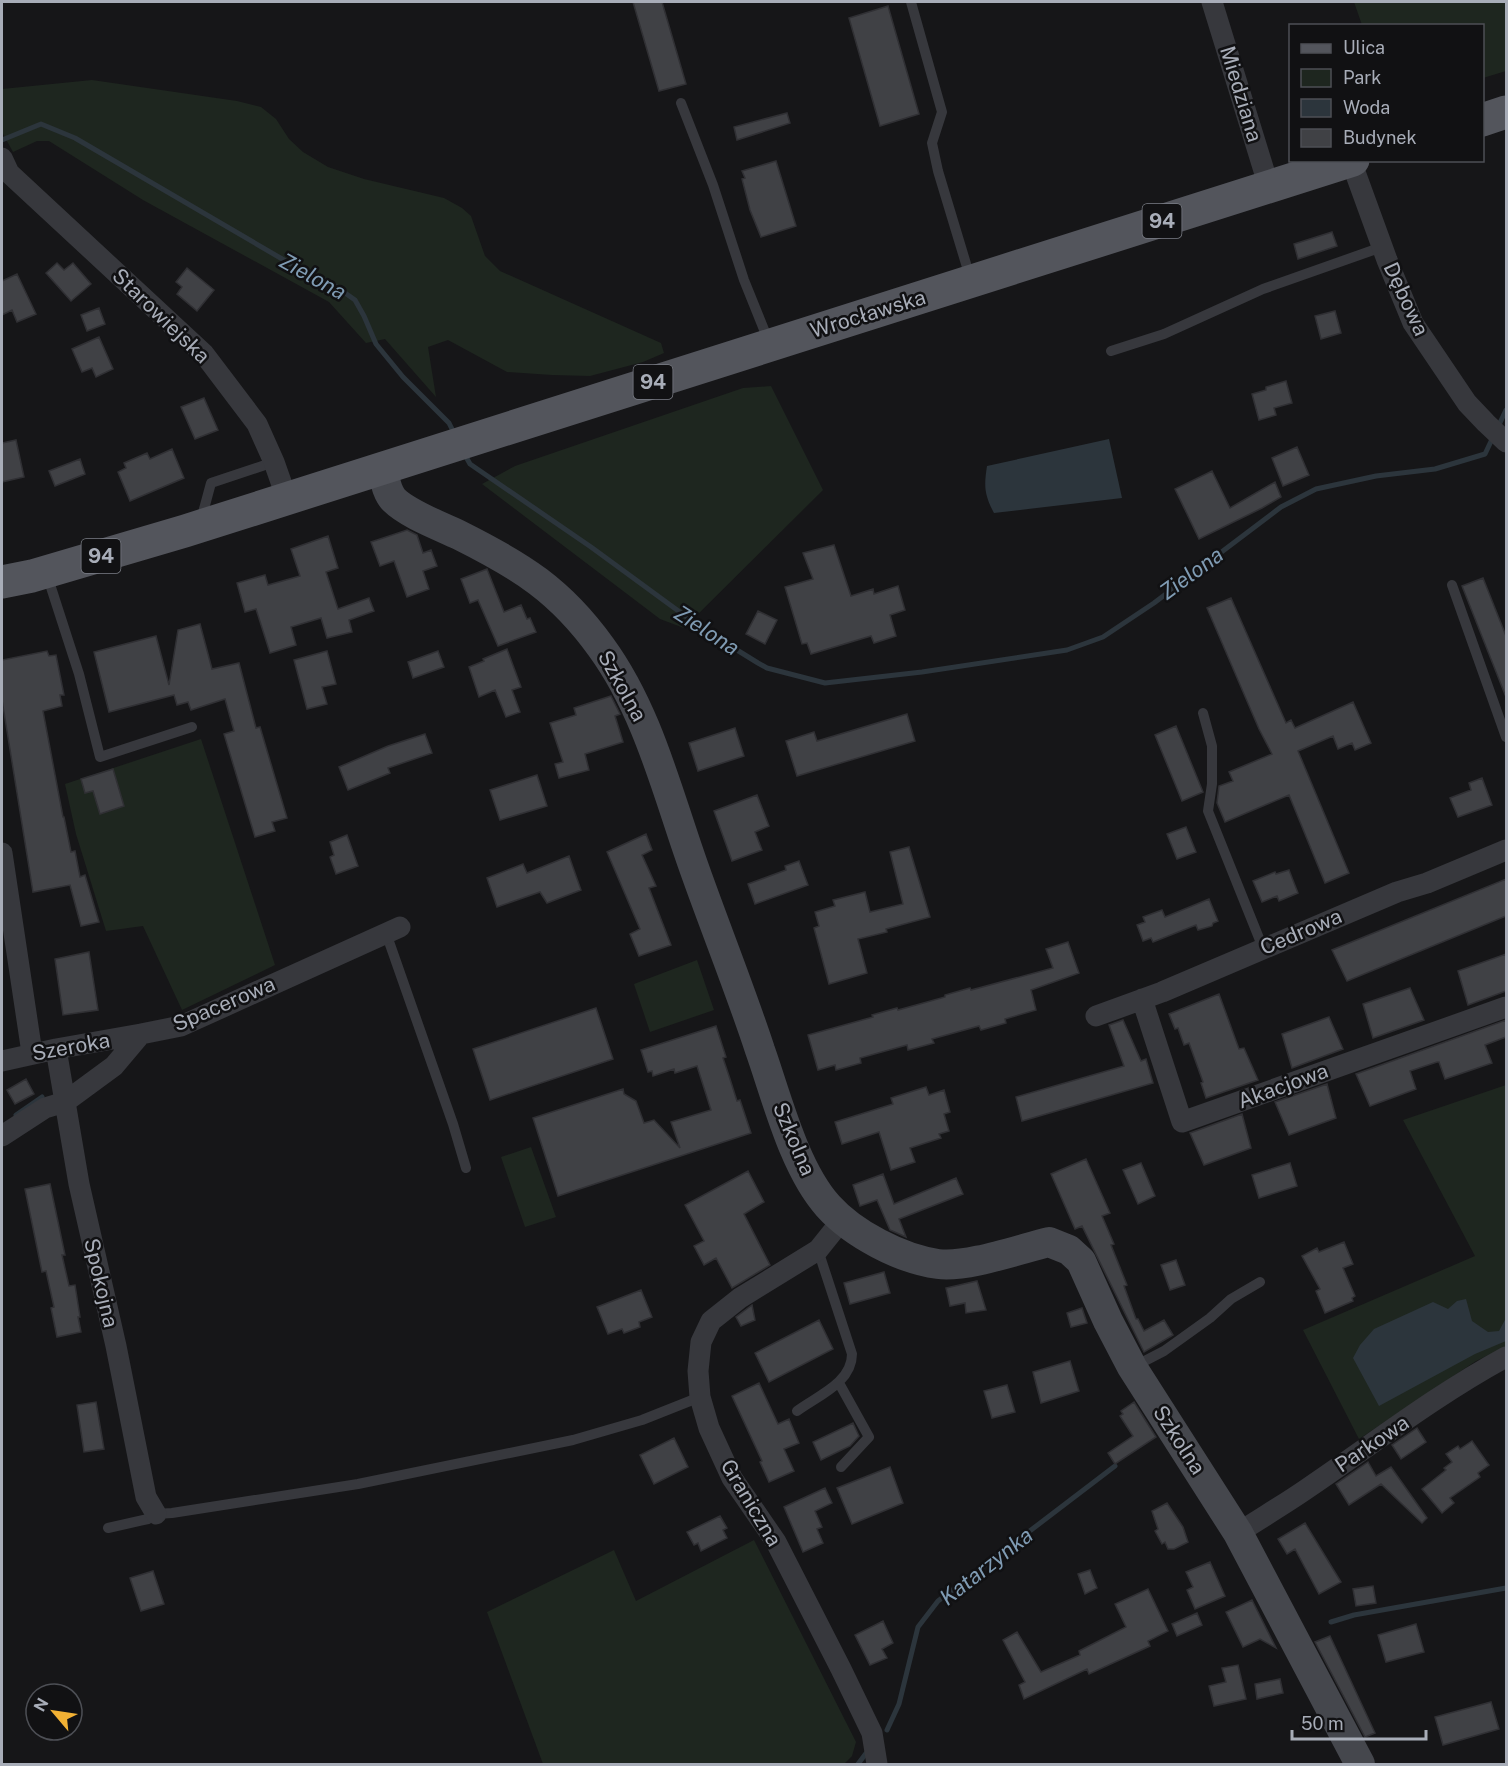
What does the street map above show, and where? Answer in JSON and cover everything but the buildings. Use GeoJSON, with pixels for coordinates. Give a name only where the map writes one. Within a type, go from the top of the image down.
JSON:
{"type":"FeatureCollection","features":[{"type":"Feature","properties":{"kind":"main road"},"geometry":{"type":"LineString","coordinates":[[1484,119],[1506,112]]}},
{"type":"Feature","properties":{"kind":"main road","name":"Wrocławska"},"geometry":{"type":"LineString","coordinates":[[382,468],[1349,162]]}},
{"type":"Feature","properties":{"kind":"main road","name":"94"},"geometry":{"type":"LineString","coordinates":[[2,582],[46,572],[382,468]]}},
{"type":"Feature","properties":{"kind":"street","name":"Miedziana"},"geometry":{"type":"LineString","coordinates":[[1212,2],[1269,187]]}},
{"type":"Feature","properties":{"kind":"street","name":"Dębowa"},"geometry":{"type":"LineString","coordinates":[[1352,162],[1382,247],[1413,323],[1467,403],[1505,441]]}},
{"type":"Feature","properties":{"kind":"street","name":"Starowiejska"},"geometry":{"type":"LineString","coordinates":[[4,169],[204,354],[256,424],[274,462],[287,499]]}},
{"type":"Feature","properties":{"kind":"street","name":"Szkolna"},"geometry":{"type":"LineString","coordinates":[[382,468],[393,499],[408,510],[496,554],[534,577],[566,603],[620,675],[641,716],[693,865],[746,1006],[797,1155],[827,1205],[842,1220],[887,1248],[911,1258],[940,1264],[964,1263],[1049,1242],[1062,1246],[1081,1261],[1108,1322],[1132,1367],[1238,1533],[1360,1764]]}},
{"type":"Feature","properties":{"kind":"street","name":"Cedrowa"},"geometry":{"type":"LineString","coordinates":[[1096,1016],[1142,999],[1397,892],[1427,883],[1506,850]]}},
{"type":"Feature","properties":{"kind":"street"},"geometry":{"type":"LineString","coordinates":[[2,853],[32,1053]]}},
{"type":"Feature","properties":{"kind":"street","name":"Spacerowa"},"geometry":{"type":"LineString","coordinates":[[141,1035],[181,1026],[393,930]]}},
{"type":"Feature","properties":{"kind":"street","name":"Akacjowa"},"geometry":{"type":"LineString","coordinates":[[1142,999],[1182,1122],[1506,1007]]}},
{"type":"Feature","properties":{"kind":"street"},"geometry":{"type":"LineString","coordinates":[[2,1136],[45,1108],[65,1102],[114,1066],[141,1035]]}},
{"type":"Feature","properties":{"kind":"street","name":"Szeroka"},"geometry":{"type":"LineString","coordinates":[[2,1061],[32,1053],[141,1035]]}},
{"type":"Feature","properties":{"kind":"street","name":"Spokojna"},"geometry":{"type":"LineString","coordinates":[[56,1049],[79,1184],[116,1346],[146,1497],[156,1514]]}},
{"type":"Feature","properties":{"kind":"street","name":"Graniczna"},"geometry":{"type":"LineString","coordinates":[[842,1220],[818,1250],[740,1298],[711,1321],[701,1342],[698,1371],[700,1397],[709,1428],[732,1478],[776,1542],[841,1669],[872,1733],[877,1764]]}},
{"type":"Feature","properties":{"kind":"street","name":"Parkowa"},"geometry":{"type":"LineString","coordinates":[[1238,1533],[1308,1488],[1454,1387],[1506,1358]]}},
{"type":"Feature","properties":{"kind":"lane"},"geometry":{"type":"LineString","coordinates":[[911,2],[942,112],[932,142],[938,171],[971,280]]}},
{"type":"Feature","properties":{"kind":"lane"},"geometry":{"type":"LineString","coordinates":[[681,103],[713,185],[744,280],[771,345]]}},
{"type":"Feature","properties":{"kind":"lane"},"geometry":{"type":"LineString","coordinates":[[1110,351],[1164,334],[1263,289],[1382,247]]}},
{"type":"Feature","properties":{"kind":"lane"},"geometry":{"type":"LineString","coordinates":[[200,525],[211,483],[274,462]]}},
{"type":"Feature","properties":{"kind":"lane"},"geometry":{"type":"LineString","coordinates":[[46,572],[79,674],[100,757],[192,727]]}},
{"type":"Feature","properties":{"kind":"lane"},"geometry":{"type":"LineString","coordinates":[[1452,585],[1506,737]]}},
{"type":"Feature","properties":{"kind":"lane"},"geometry":{"type":"LineString","coordinates":[[1203,712],[1212,746],[1212,784],[1208,811],[1263,948]]}},
{"type":"Feature","properties":{"kind":"lane"},"geometry":{"type":"LineString","coordinates":[[393,930],[466,1168]]}},
{"type":"Feature","properties":{"kind":"lane"},"geometry":{"type":"LineString","coordinates":[[797,1411],[838,1383],[852,1365],[852,1354],[818,1250]]}},
{"type":"Feature","properties":{"kind":"lane"},"geometry":{"type":"LineString","coordinates":[[1132,1367],[1164,1351],[1210,1318],[1231,1299],[1260,1282]]}},
{"type":"Feature","properties":{"kind":"lane"},"geometry":{"type":"LineString","coordinates":[[838,1383],[869,1437],[841,1467]]}},
{"type":"Feature","properties":{"kind":"lane"},"geometry":{"type":"LineString","coordinates":[[108,1528],[148,1519],[156,1514],[358,1484],[573,1440],[642,1420],[700,1397]]}},
{"type":"Feature","properties":{"kind":"green space"},"geometry":{"type":"Polygon","coordinates":[[[1354,2],[1506,2],[1506,71],[1484,78],[1484,24],[1362,24],[1354,2]]]}},
{"type":"Feature","properties":{"kind":"green space"},"geometry":{"type":"Polygon","coordinates":[[[92,80],[237,101],[261,107],[276,119],[289,139],[303,152],[328,167],[364,179],[444,198],[462,208],[471,216],[485,256],[500,271],[661,343],[664,353],[643,362],[590,376],[552,375],[507,372],[448,340],[428,347],[436,397],[385,339],[366,343],[329,302],[143,200],[49,141],[37,141],[13,152],[2,132],[2,89],[92,80]]]}},
{"type":"Feature","properties":{"kind":"green space"},"geometry":{"type":"Polygon","coordinates":[[[771,386],[823,490],[684,628],[660,619],[482,484],[515,466],[743,388],[771,386]]]}},
{"type":"Feature","properties":{"kind":"green space"},"geometry":{"type":"Polygon","coordinates":[[[201,739],[275,965],[182,1010],[143,926],[106,931],[76,834],[65,784],[201,739]]]}},
{"type":"Feature","properties":{"kind":"green space"},"geometry":{"type":"Polygon","coordinates":[[[697,960],[714,1010],[650,1032],[634,984],[697,960]]]}},
{"type":"Feature","properties":{"kind":"green space"},"geometry":{"type":"Polygon","coordinates":[[[1506,1085],[1506,1347],[1476,1361],[1359,1439],[1303,1330],[1475,1256],[1403,1120],[1506,1085]]]}},
{"type":"Feature","properties":{"kind":"green space"},"geometry":{"type":"Polygon","coordinates":[[[531,1147],[556,1217],[525,1227],[501,1157],[531,1147]]]}},
{"type":"Feature","properties":{"kind":"green space"},"geometry":{"type":"Polygon","coordinates":[[[754,1540],[856,1742],[852,1756],[844,1764],[543,1764],[487,1612],[614,1550],[636,1601],[754,1540]]]}},
{"type":"Feature","properties":{"kind":"water"},"geometry":{"type":"Polygon","coordinates":[[[1109,439],[1122,498],[994,513],[986,490],[987,466],[1109,439]]]}},
{"type":"Feature","properties":{"kind":"water"},"geometry":{"type":"Polygon","coordinates":[[[1466,1299],[1472,1321],[1488,1332],[1499,1331],[1506,1318],[1506,1341],[1475,1354],[1379,1406],[1353,1358],[1360,1345],[1374,1329],[1433,1302],[1448,1309],[1457,1301],[1466,1299]]]}},
{"type":"Feature","properties":{"kind":"waterway","name":"Zielona"},"geometry":{"type":"LineString","coordinates":[[2,140],[41,124],[75,138],[289,263],[331,283],[355,300],[376,344],[403,377],[449,423],[454,433]]}},
{"type":"Feature","properties":{"kind":"waterway","name":"Zielona"},"geometry":{"type":"LineString","coordinates":[[1498,427],[1506,410]]}},
{"type":"Feature","properties":{"kind":"waterway","name":"Zielona"},"geometry":{"type":"LineString","coordinates":[[465,455],[470,464],[591,547],[703,629],[767,668],[825,683],[922,672],[1067,650],[1103,637],[1154,603],[1281,507],[1316,489],[1376,476],[1435,469],[1485,454],[1494,435]]}},
{"type":"Feature","properties":{"kind":"waterway"},"geometry":{"type":"LineString","coordinates":[[16,1115],[42,1097]]}},
{"type":"Feature","properties":{"kind":"waterway","name":"Katarzynka"},"geometry":{"type":"LineString","coordinates":[[887,1730],[899,1704],[918,1627],[938,1601],[1115,1466]]}},
{"type":"Feature","properties":{"kind":"waterway"},"geometry":{"type":"LineString","coordinates":[[1331,1622],[1354,1615],[1506,1588]]}},
{"type":"Feature","properties":{"kind":"waterway","name":"Katarzynka"},"geometry":{"type":"LineString","coordinates":[[858,1764],[867,1752]]}}]}
